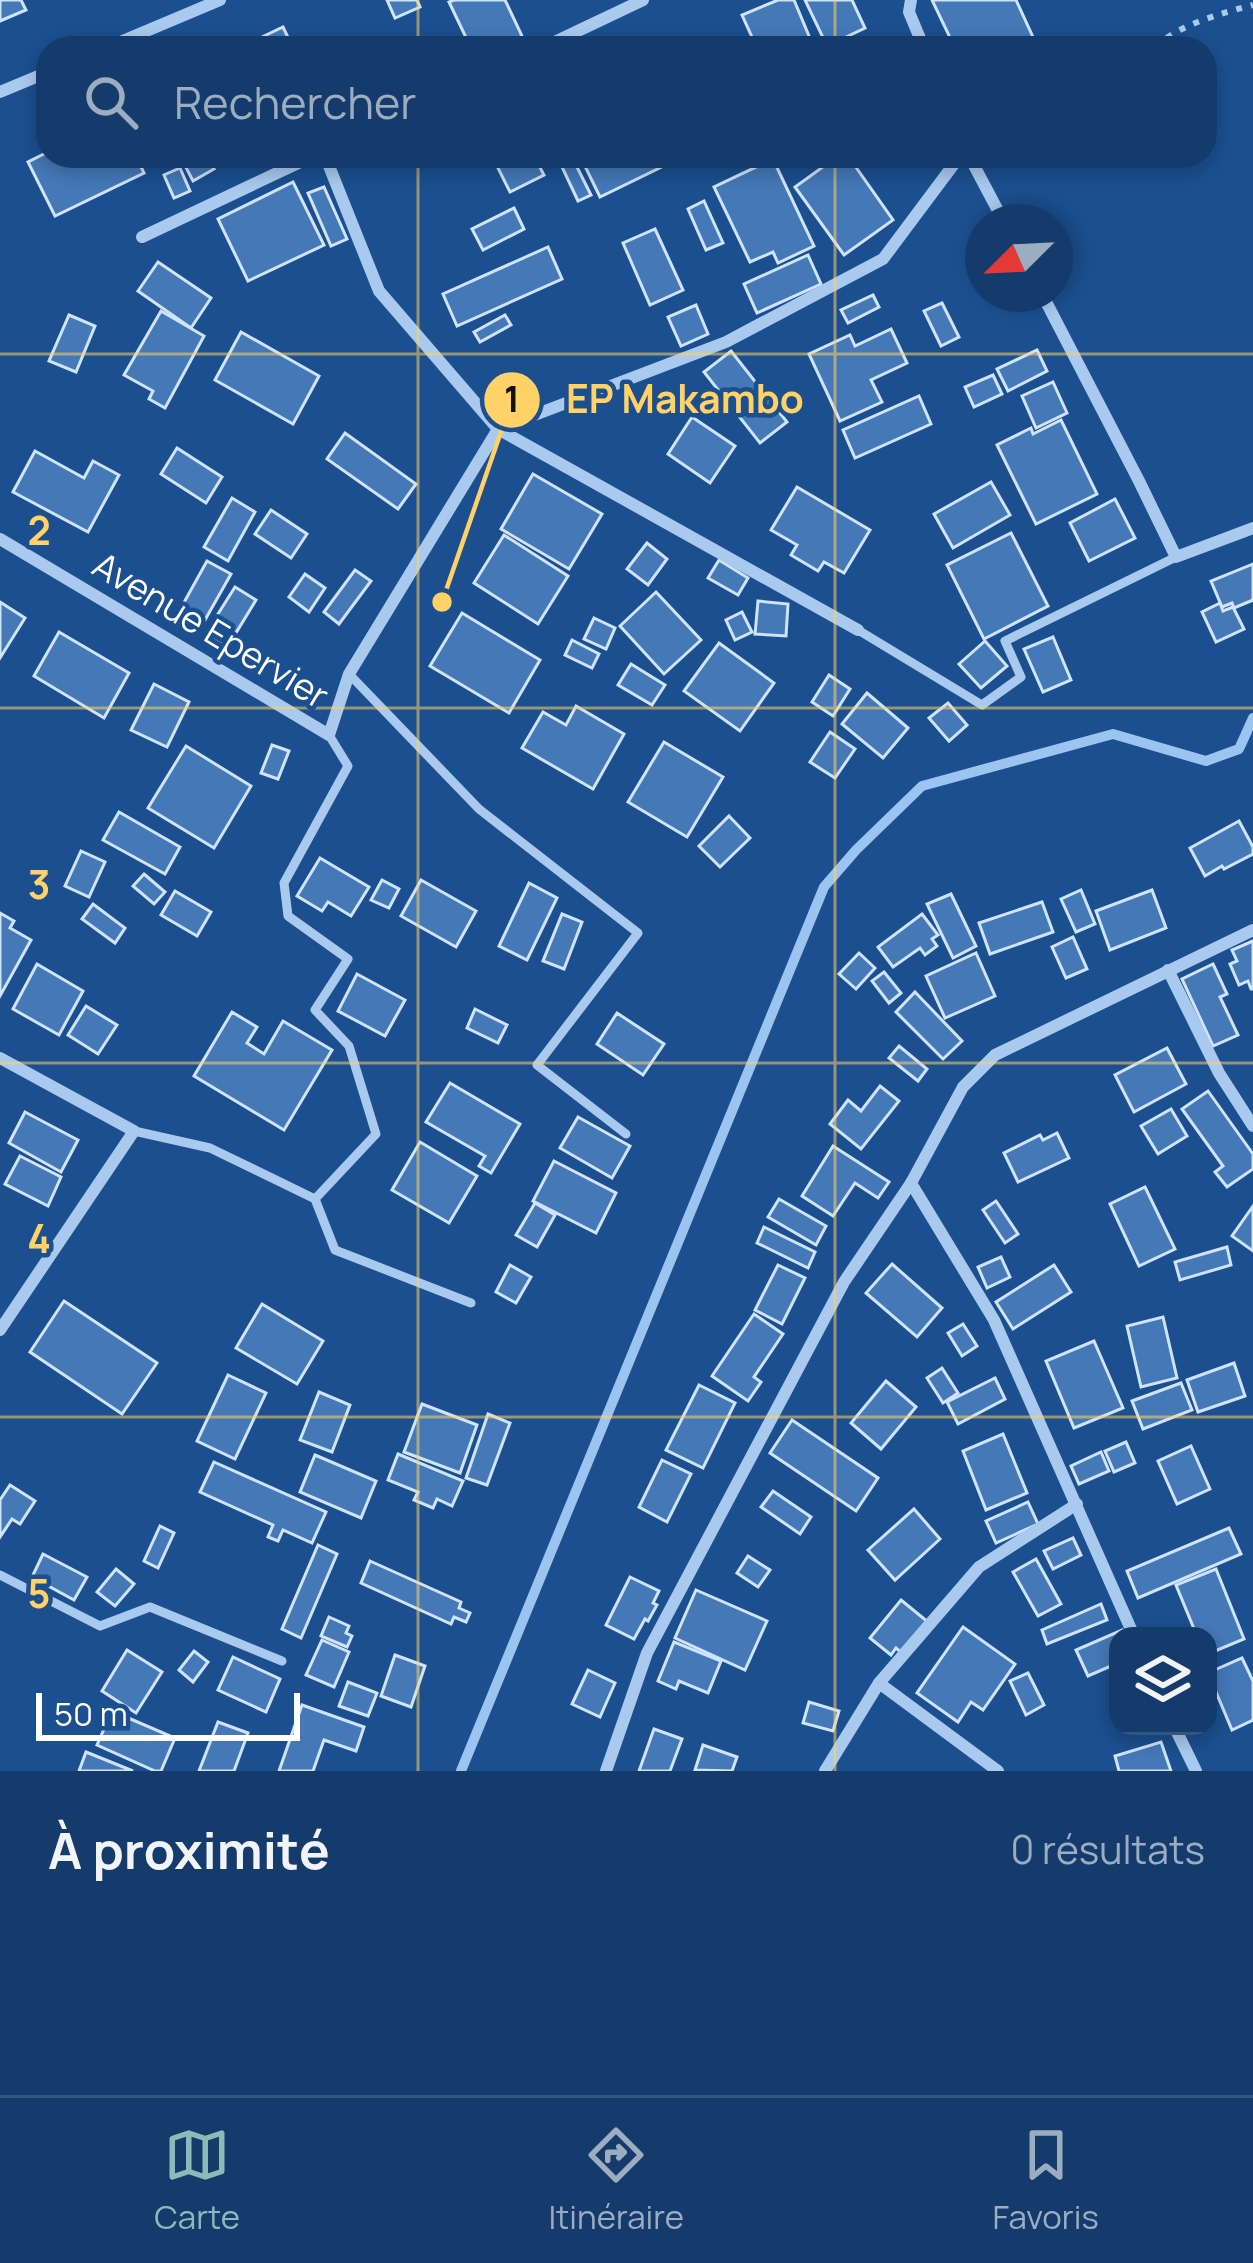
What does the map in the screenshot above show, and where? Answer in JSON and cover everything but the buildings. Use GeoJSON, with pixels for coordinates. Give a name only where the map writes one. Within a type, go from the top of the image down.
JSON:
{"type":"FeatureCollection","features":[{"type":"Feature","properties":{"kind":"street"},"geometry":{"type":"LineString","coordinates":[[134,36],[220,0]]}},
{"type":"Feature","properties":{"kind":"street"},"geometry":{"type":"LineString","coordinates":[[567,36],[643,0]]}},
{"type":"Feature","properties":{"kind":"street"},"geometry":{"type":"LineString","coordinates":[[911,0],[909,12],[919,36]]}},
{"type":"Feature","properties":{"kind":"street"},"geometry":{"type":"LineString","coordinates":[[0,92],[36,77]]}},
{"type":"Feature","properties":{"kind":"street"},"geometry":{"type":"LineString","coordinates":[[142,237],[288,168]]}},
{"type":"Feature","properties":{"kind":"street"},"geometry":{"type":"LineString","coordinates":[[331,168],[380,291],[498,429],[858,630]]}},
{"type":"Feature","properties":{"kind":"street"},"geometry":{"type":"LineString","coordinates":[[329,735],[350,674],[498,429],[726,342],[884,259],[951,168]]}},
{"type":"Feature","properties":{"kind":"street"},"geometry":{"type":"LineString","coordinates":[[975,168],[994,204]]}},
{"type":"Feature","properties":{"kind":"street"},"geometry":{"type":"LineString","coordinates":[[1051,312],[1176,557],[1253,528]]}},
{"type":"Feature","properties":{"kind":"street","name":"Avenue Epervier"},"geometry":{"type":"LineString","coordinates":[[0,539],[329,735]]}},
{"type":"Feature","properties":{"kind":"street"},"geometry":{"type":"LineString","coordinates":[[606,1771],[647,1653],[844,1282],[911,1183],[963,1087],[994,1055],[1253,929]]}},
{"type":"Feature","properties":{"kind":"street"},"geometry":{"type":"LineString","coordinates":[[1168,970],[1219,1073],[1253,1126]]}},
{"type":"Feature","properties":{"kind":"street"},"geometry":{"type":"LineString","coordinates":[[0,1058],[134,1131],[0,1330]]}},
{"type":"Feature","properties":{"kind":"street"},"geometry":{"type":"LineString","coordinates":[[911,1183],[994,1320],[1131,1627]]}},
{"type":"Feature","properties":{"kind":"street"},"geometry":{"type":"LineString","coordinates":[[825,1771],[879,1683],[980,1568],[1077,1504]]}},
{"type":"Feature","properties":{"kind":"street"},"geometry":{"type":"LineString","coordinates":[[879,1683],[998,1771]]}},
{"type":"Feature","properties":{"kind":"street"},"geometry":{"type":"LineString","coordinates":[[1178,1735],[1196,1771]]}},
{"type":"Feature","properties":{"kind":"lane"},"geometry":{"type":"LineString","coordinates":[[858,630],[982,705],[1021,677],[1005,641],[1176,557]]}},
{"type":"Feature","properties":{"kind":"lane"},"geometry":{"type":"LineString","coordinates":[[350,674],[479,809],[638,933],[537,1065],[626,1134]]}},
{"type":"Feature","properties":{"kind":"lane"},"geometry":{"type":"LineString","coordinates":[[314,1199],[376,1134],[349,1046],[316,1010],[348,959],[288,916],[284,883],[348,766],[329,735]]}},
{"type":"Feature","properties":{"kind":"lane"},"geometry":{"type":"LineString","coordinates":[[134,1131],[210,1148],[314,1199],[335,1250],[471,1303]]}},
{"type":"Feature","properties":{"kind":"lane"},"geometry":{"type":"LineString","coordinates":[[0,1574],[100,1626],[150,1606],[282,1661]]}},
{"type":"Feature","properties":{"kind":"path"},"geometry":{"type":"LineString","coordinates":[[1170,36],[1253,5]]}},
{"type":"Feature","properties":{"kind":"waterway"},"geometry":{"type":"LineString","coordinates":[[461,1771],[824,887],[922,786],[1113,734],[1206,761],[1239,749],[1253,718]]}},
{"type":"Feature","properties":{"kind":"place","name":"EP Makambo"},"geometry":{"type":"Point","coordinates":[442,602]}}]}
